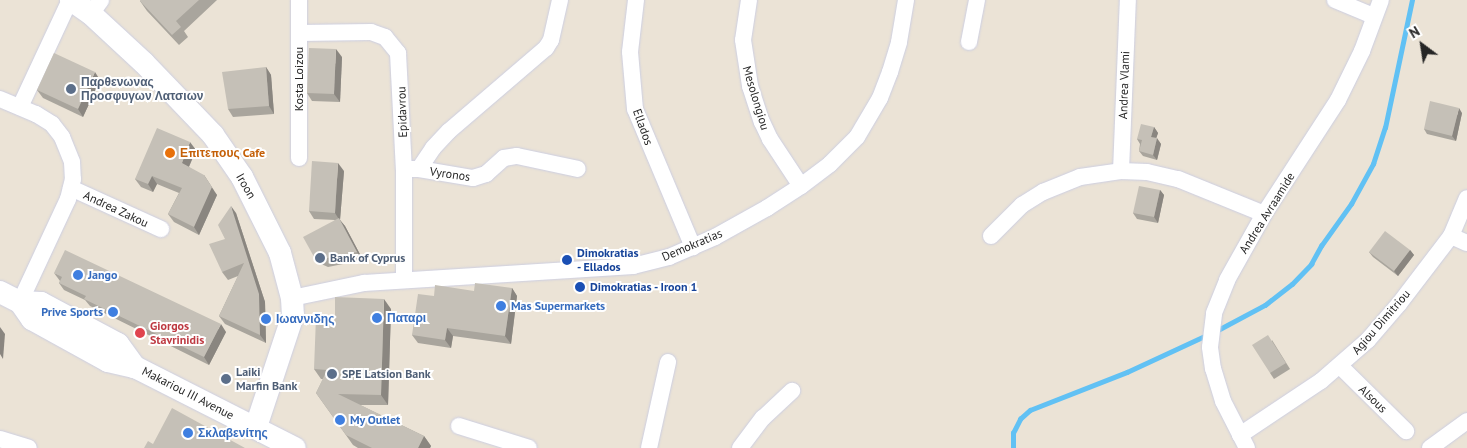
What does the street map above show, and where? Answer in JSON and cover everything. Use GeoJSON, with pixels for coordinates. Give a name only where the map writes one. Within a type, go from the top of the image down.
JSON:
{"type":"FeatureCollection","features":[{"type":"Feature","properties":{"kind":"street","name":"Iroon"},"geometry":{"type":"LineString","coordinates":[[70,0],[96,7],[194,114],[229,156],[280,253],[292,298],[293,315],[256,427]]}},
{"type":"Feature","properties":{"kind":"street"},"geometry":{"type":"LineString","coordinates":[[20,107],[70,0]]}},
{"type":"Feature","properties":{"kind":"street","name":"Kosta Loizou"},"geometry":{"type":"LineString","coordinates":[[299,0],[299,158]]}},
{"type":"Feature","properties":{"kind":"street"},"geometry":{"type":"LineString","coordinates":[[412,169],[449,131],[546,48],[552,40],[560,0]]}},
{"type":"Feature","properties":{"kind":"street","name":"Ellados"},"geometry":{"type":"LineString","coordinates":[[636,0],[630,52],[635,109],[693,247]]}},
{"type":"Feature","properties":{"kind":"street","name":"Mesolongiou"},"geometry":{"type":"LineString","coordinates":[[749,0],[743,40],[750,86],[770,139],[801,186]]}},
{"type":"Feature","properties":{"kind":"street","name":"Demokratias"},"geometry":{"type":"LineString","coordinates":[[292,298],[346,285],[404,279],[625,266],[652,262],[693,247],[741,223],[801,186],[846,149],[857,137],[873,112],[886,85],[895,57],[906,0]]}},
{"type":"Feature","properties":{"kind":"street"},"geometry":{"type":"LineString","coordinates":[[969,42],[977,0]]}},
{"type":"Feature","properties":{"kind":"street","name":"Andrea Vlami"},"geometry":{"type":"LineString","coordinates":[[1121,171],[1128,0]]}},
{"type":"Feature","properties":{"kind":"street"},"geometry":{"type":"LineString","coordinates":[[1335,0],[1373,16]]}},
{"type":"Feature","properties":{"kind":"street","name":"Andrea Avraamide"},"geometry":{"type":"LineString","coordinates":[[1244,441],[1219,390],[1212,369],[1210,347],[1212,324],[1218,303],[1227,280],[1264,214],[1338,100],[1362,50],[1373,16],[1381,0]]}},
{"type":"Feature","properties":{"kind":"street","name":"Epidavrou"},"geometry":{"type":"LineString","coordinates":[[299,33],[371,32],[381,35],[393,44],[398,53],[412,169],[404,279]]}},
{"type":"Feature","properties":{"kind":"street"},"geometry":{"type":"LineString","coordinates":[[0,100],[44,118],[62,137],[72,162],[71,188],[64,208],[20,302]]}},
{"type":"Feature","properties":{"kind":"street","name":"Vyronos"},"geometry":{"type":"LineString","coordinates":[[412,169],[473,178],[486,174],[504,158],[517,156],[578,170]]}},
{"type":"Feature","properties":{"kind":"street"},"geometry":{"type":"LineString","coordinates":[[991,236],[1022,205],[1043,192],[1080,177],[1121,171],[1147,172],[1178,179],[1218,193],[1264,214]]}},
{"type":"Feature","properties":{"kind":"street","name":"Andrea Zakou"},"geometry":{"type":"LineString","coordinates":[[71,188],[161,229]]}},
{"type":"Feature","properties":{"kind":"street","name":"Agiou Dimitriou"},"geometry":{"type":"LineString","coordinates":[[1244,441],[1340,366],[1383,323],[1451,236],[1467,198]]}},
{"type":"Feature","properties":{"kind":"street"},"geometry":{"type":"LineString","coordinates":[[1451,236],[1467,242]]}},
{"type":"Feature","properties":{"kind":"street","name":"Makariou III Avenue"},"geometry":{"type":"LineString","coordinates":[[0,292],[20,302],[32,319],[108,361],[135,366],[294,448]]}},
{"type":"Feature","properties":{"kind":"street"},"geometry":{"type":"LineString","coordinates":[[649,448],[668,362]]}},
{"type":"Feature","properties":{"kind":"street","name":"Alsous"},"geometry":{"type":"LineString","coordinates":[[1340,366],[1406,431]]}},
{"type":"Feature","properties":{"kind":"street"},"geometry":{"type":"LineString","coordinates":[[740,448],[763,418],[792,391]]}},
{"type":"Feature","properties":{"kind":"street"},"geometry":{"type":"LineString","coordinates":[[1430,448],[1467,421]]}},
{"type":"Feature","properties":{"kind":"street"},"geometry":{"type":"LineString","coordinates":[[459,426],[529,448]]}},
{"type":"Feature","properties":{"kind":"street"},"geometry":{"type":"LineString","coordinates":[[0,439],[29,448]]}},
{"type":"Feature","properties":{"kind":"building"},"geometry":{"type":"Polygon","coordinates":[[[141,0],[199,0],[176,21],[181,27],[172,35],[141,0]]]}},
{"type":"Feature","properties":{"kind":"building"},"geometry":{"type":"Polygon","coordinates":[[[309,48],[336,49],[334,94],[307,93],[309,48]]]}},
{"type":"Feature","properties":{"kind":"building","name":"Παρθενωνας Προσφυγων Λατσιων"},"geometry":{"type":"Polygon","coordinates":[[[54,53],[95,72],[78,109],[37,90],[54,53]]]}},
{"type":"Feature","properties":{"kind":"building"},"geometry":{"type":"Polygon","coordinates":[[[266,67],[269,106],[228,109],[222,72],[266,67]]]}},
{"type":"Feature","properties":{"kind":"building"},"geometry":{"type":"Polygon","coordinates":[[[1430,101],[1459,108],[1452,136],[1424,129],[1430,101]]]}},
{"type":"Feature","properties":{"kind":"building"},"geometry":{"type":"Polygon","coordinates":[[[1141,124],[1154,127],[1151,137],[1157,138],[1153,155],[1139,151],[1142,140],[1137,139],[1141,124]]]}},
{"type":"Feature","properties":{"kind":"building"},"geometry":{"type":"Polygon","coordinates":[[[157,128],[190,142],[182,163],[204,175],[212,187],[194,227],[168,214],[182,188],[152,176],[148,184],[135,179],[157,128]]]}},
{"type":"Feature","properties":{"kind":"building"},"geometry":{"type":"Polygon","coordinates":[[[312,161],[338,163],[335,213],[309,211],[312,161]]]}},
{"type":"Feature","properties":{"kind":"building"},"geometry":{"type":"Polygon","coordinates":[[[1139,186],[1160,190],[1154,217],[1133,213],[1139,186]]]}},
{"type":"Feature","properties":{"kind":"building"},"geometry":{"type":"Polygon","coordinates":[[[231,206],[259,294],[260,335],[219,316],[244,263],[222,272],[209,244],[225,239],[218,225],[231,206]]]}},
{"type":"Feature","properties":{"kind":"building"},"geometry":{"type":"Polygon","coordinates":[[[339,218],[357,252],[322,259],[313,255],[303,237],[339,218]]]}},
{"type":"Feature","properties":{"kind":"building"},"geometry":{"type":"Polygon","coordinates":[[[1385,231],[1410,250],[1394,271],[1369,252],[1385,231]]]}},
{"type":"Feature","properties":{"kind":"building"},"geometry":{"type":"Polygon","coordinates":[[[65,250],[221,324],[204,357],[84,299],[86,296],[59,283],[62,277],[54,273],[65,250]]]}},
{"type":"Feature","properties":{"kind":"building"},"geometry":{"type":"Polygon","coordinates":[[[475,283],[512,288],[505,336],[447,328],[445,340],[412,335],[418,294],[434,296],[435,285],[474,291],[475,283]]]}},
{"type":"Feature","properties":{"kind":"building"},"geometry":{"type":"Polygon","coordinates":[[[335,297],[384,299],[381,395],[338,394],[424,436],[418,448],[372,448],[346,435],[316,393],[327,370],[314,369],[316,317],[335,318],[335,297]]]}},
{"type":"Feature","properties":{"kind":"building"},"geometry":{"type":"Polygon","coordinates":[[[1268,335],[1286,363],[1270,373],[1252,345],[1268,335]]]}},
{"type":"Feature","properties":{"kind":"building"},"geometry":{"type":"Polygon","coordinates":[[[172,408],[245,448],[144,448],[148,441],[153,444],[172,408]]]}},
{"type":"Feature","properties":{"kind":"waterway"},"geometry":{"type":"LineString","coordinates":[[1216,331],[1265,305],[1292,284],[1311,264],[1321,246],[1351,204],[1373,164],[1385,128],[1412,0]]}},
{"type":"Feature","properties":{"kind":"waterway"},"geometry":{"type":"LineString","coordinates":[[1013,448],[1013,433],[1020,419],[1030,410],[1127,372],[1207,335]]}},
{"type":"Feature","properties":{"kind":"place","name":"Παρθενωνας Προσφυγων Λατσιων"},"geometry":{"type":"Point","coordinates":[71,89]}},
{"type":"Feature","properties":{"kind":"place","name":"Επιτεπους Cafe"},"geometry":{"type":"Point","coordinates":[170,153]}},
{"type":"Feature","properties":{"kind":"place","name":"Bank of Cyprus"},"geometry":{"type":"Point","coordinates":[320,258]}},
{"type":"Feature","properties":{"kind":"place","name":"Dimokratias - Ellados"},"geometry":{"type":"Point","coordinates":[567,260]}},
{"type":"Feature","properties":{"kind":"place","name":"Jango"},"geometry":{"type":"Point","coordinates":[78,275]}},
{"type":"Feature","properties":{"kind":"place","name":"Dimokratias - Iroon 1"},"geometry":{"type":"Point","coordinates":[580,287]}},
{"type":"Feature","properties":{"kind":"place","name":"Mas Supermarkets"},"geometry":{"type":"Point","coordinates":[501,306]}},
{"type":"Feature","properties":{"kind":"place","name":"Prive Sports"},"geometry":{"type":"Point","coordinates":[113,312]}},
{"type":"Feature","properties":{"kind":"place","name":"Παταρι"},"geometry":{"type":"Point","coordinates":[377,318]}},
{"type":"Feature","properties":{"kind":"place","name":"Ιωαννιδης"},"geometry":{"type":"Point","coordinates":[266,319]}},
{"type":"Feature","properties":{"kind":"place","name":"Giorgos Stavrinidis"},"geometry":{"type":"Point","coordinates":[140,333]}},
{"type":"Feature","properties":{"kind":"place","name":"SPE Latsion Bank"},"geometry":{"type":"Point","coordinates":[332,374]}},
{"type":"Feature","properties":{"kind":"place","name":"Laiki Marfin Bank"},"geometry":{"type":"Point","coordinates":[226,379]}},
{"type":"Feature","properties":{"kind":"place","name":"My Outlet"},"geometry":{"type":"Point","coordinates":[340,420]}},
{"type":"Feature","properties":{"kind":"place","name":"Σκλαβενίτης"},"geometry":{"type":"Point","coordinates":[188,433]}}]}
